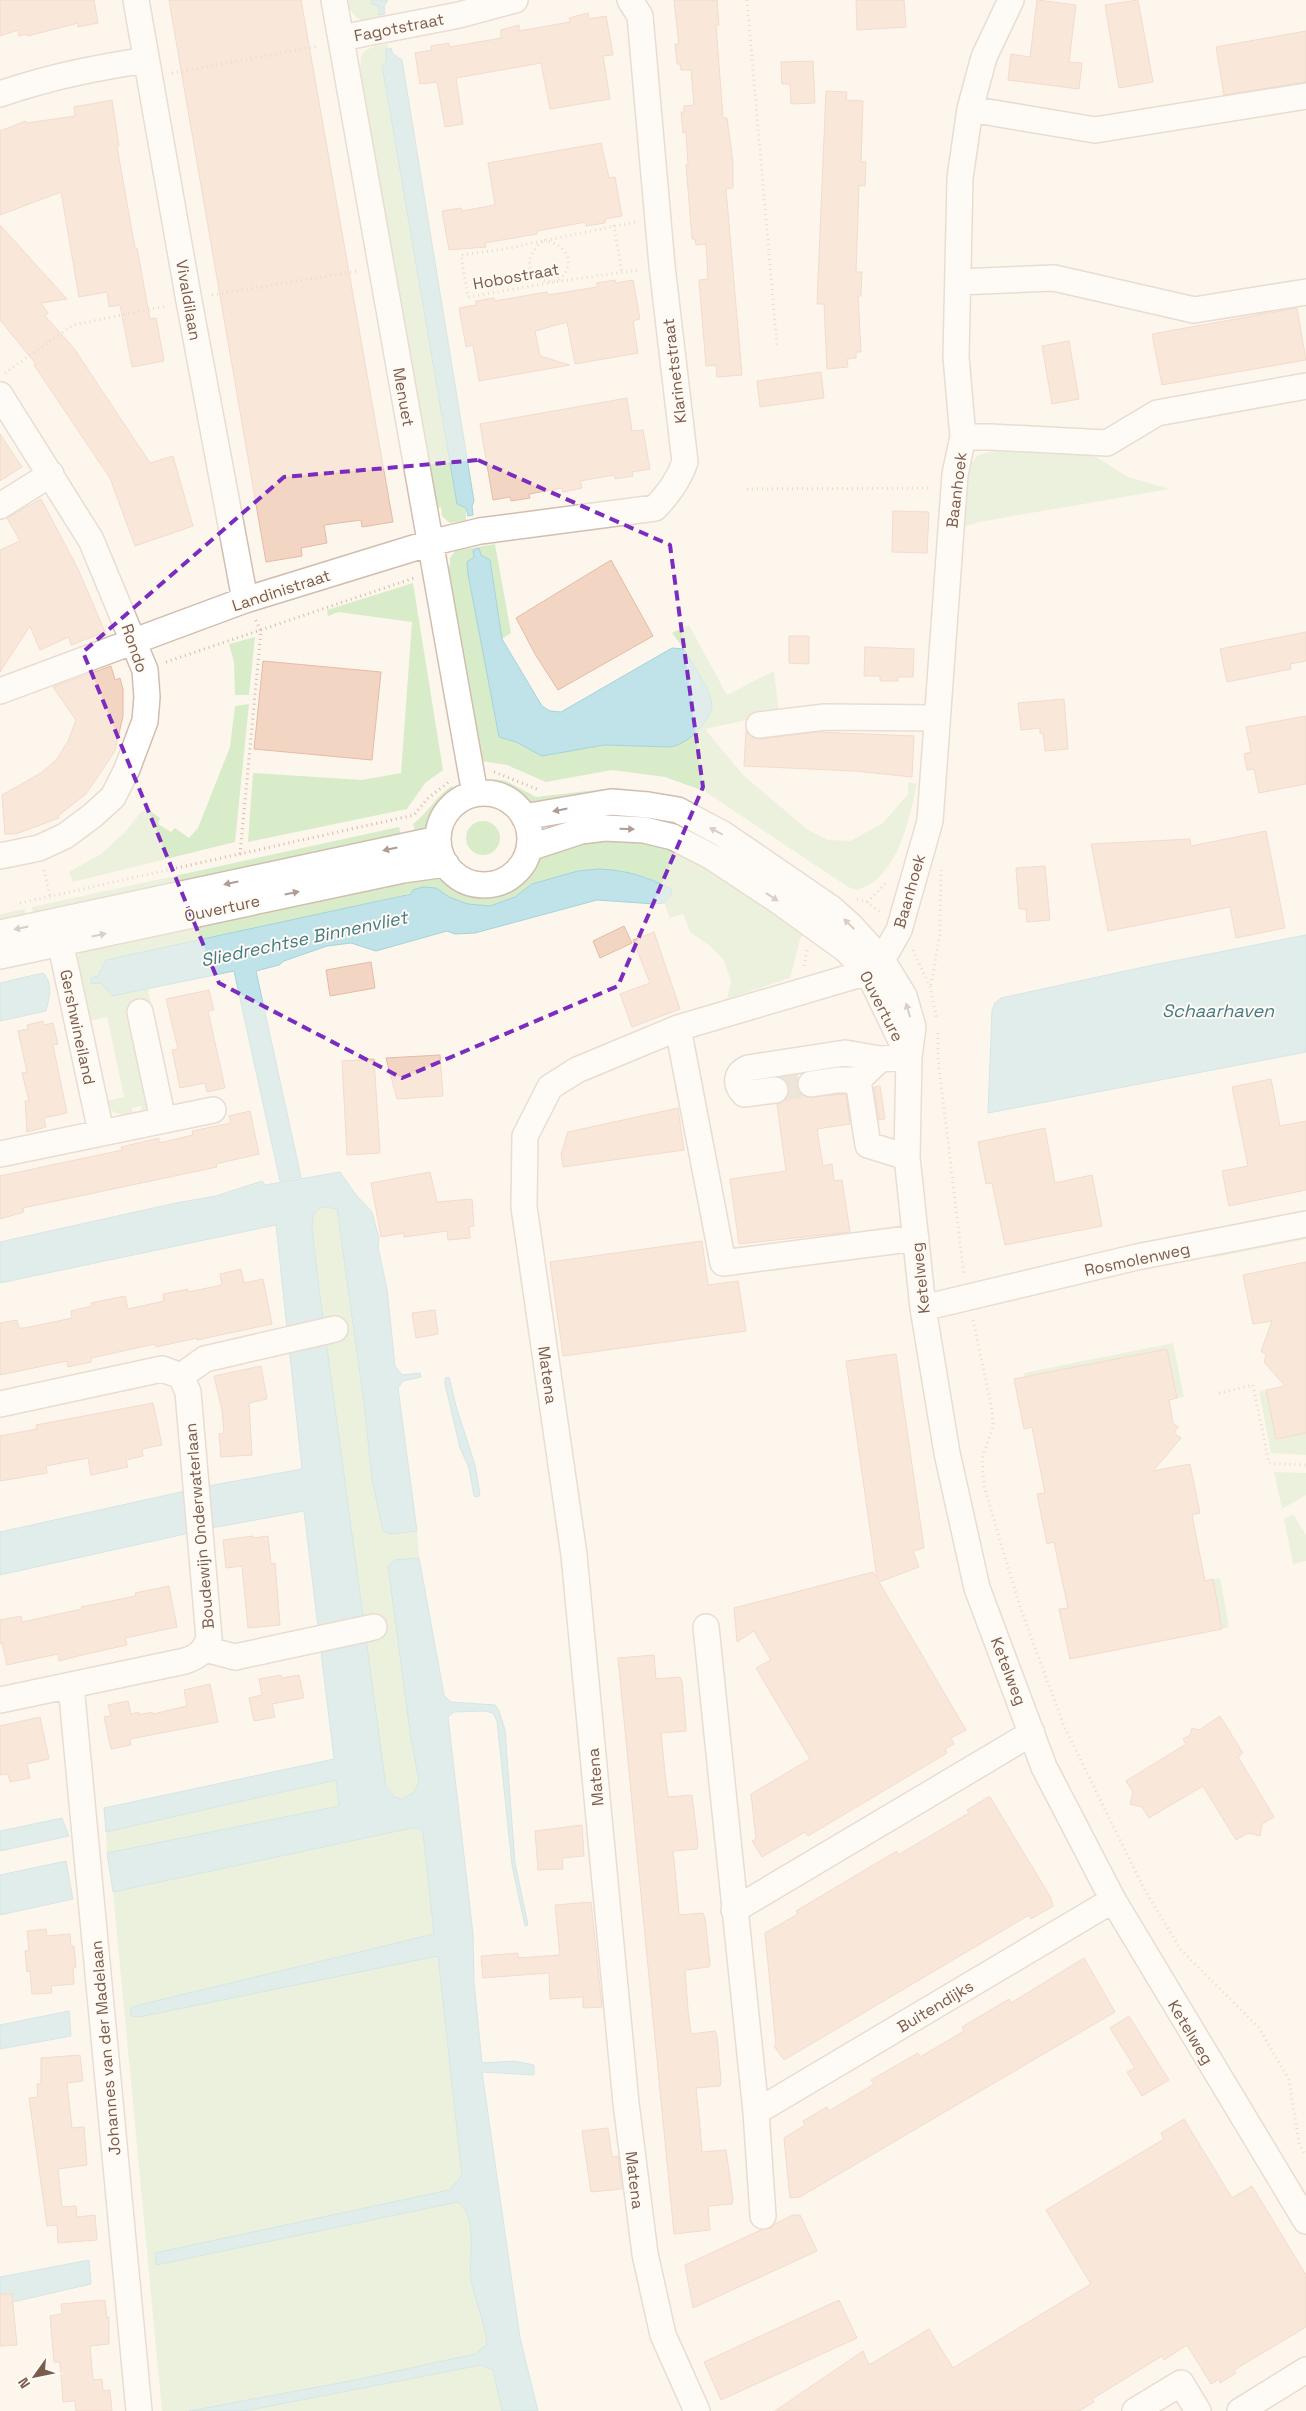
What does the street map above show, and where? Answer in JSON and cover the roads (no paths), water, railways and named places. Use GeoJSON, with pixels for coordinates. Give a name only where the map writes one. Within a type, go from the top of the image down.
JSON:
{"type":"FeatureCollection","features":[{"type":"Feature","properties":{"kind":"street","name":"Vivaldilaan"},"geometry":{"type":"LineString","coordinates":[[136,0],[245,600]]}},
{"type":"Feature","properties":{"kind":"street","name":"Menuet"},"geometry":{"type":"LineString","coordinates":[[334,0],[475,794]]}},
{"type":"Feature","properties":{"kind":"street","name":"Fagotstraat"},"geometry":{"type":"LineString","coordinates":[[341,38],[459,15],[515,0]]}},
{"type":"Feature","properties":{"kind":"street","name":"Klarinetstraat"},"geometry":{"type":"LineString","coordinates":[[430,543],[480,532],[655,508],[678,481],[685,462],[662,266],[640,16],[630,0]]}},
{"type":"Feature","properties":{"kind":"street","name":"Baanhoek"},"geometry":{"type":"LineString","coordinates":[[875,966],[899,930],[930,820],[954,488],[963,437],[956,357],[960,178],[970,109],[984,57],[1011,0]]}},
{"type":"Feature","properties":{"kind":"street"},"geometry":{"type":"LineString","coordinates":[[0,94],[43,79],[94,68],[148,68]]}},
{"type":"Feature","properties":{"kind":"street"},"geometry":{"type":"LineString","coordinates":[[970,109],[1095,130],[1306,96]]}},
{"type":"Feature","properties":{"kind":"street"},"geometry":{"type":"LineString","coordinates":[[958,282],[1054,278],[1194,310],[1306,292]]}},
{"type":"Feature","properties":{"kind":"street","name":"Baanhoek"},"geometry":{"type":"LineString","coordinates":[[963,437],[991,436],[1107,443],[1157,414],[1306,386]]}},
{"type":"Feature","properties":{"kind":"street","name":"Rondo"},"geometry":{"type":"LineString","coordinates":[[0,395],[91,540],[145,670],[147,697],[145,721],[127,769],[113,797],[92,816],[65,836],[40,848],[0,856]]}},
{"type":"Feature","properties":{"kind":"street"},"geometry":{"type":"LineString","coordinates":[[0,506],[51,474]]}},
{"type":"Feature","properties":{"kind":"street","name":"Landinistraat"},"geometry":{"type":"LineString","coordinates":[[0,691],[245,600],[430,543]]}},
{"type":"Feature","properties":{"kind":"street"},"geometry":{"type":"LineString","coordinates":[[759,725],[825,717],[937,718]]}},
{"type":"Feature","properties":{"kind":"street"},"geometry":{"type":"LineString","coordinates":[[475,794],[496,795],[508,800],[524,817],[530,834],[529,848],[524,861],[516,872],[506,879],[493,884],[479,885],[466,881],[455,874],[446,864],[438,839],[439,827],[450,808],[459,800],[475,794]]}},
{"type":"Feature","properties":{"kind":"street","name":"Ouverture"},"geometry":{"type":"LineString","coordinates":[[524,817],[611,802],[648,804],[678,810],[723,834],[830,908],[850,925],[875,966],[908,1057]]}},
{"type":"Feature","properties":{"kind":"street","name":"Ouverture"},"geometry":{"type":"LineString","coordinates":[[529,848],[581,831],[605,828],[644,830],[673,836],[712,857],[780,902],[844,949],[875,966]]}},
{"type":"Feature","properties":{"kind":"street","name":"Ouverture"},"geometry":{"type":"LineString","coordinates":[[0,956],[58,932],[438,839]]}},
{"type":"Feature","properties":{"kind":"street","name":"Ouverture"},"geometry":{"type":"LineString","coordinates":[[0,933],[58,932],[403,870],[446,864]]}},
{"type":"Feature","properties":{"kind":"street","name":"Gershwineiland"},"geometry":{"type":"LineString","coordinates":[[58,932],[101,1132]]}},
{"type":"Feature","properties":{"kind":"street"},"geometry":{"type":"LineString","coordinates":[[875,966],[678,1028],[723,1263],[916,1238]]}},
{"type":"Feature","properties":{"kind":"street"},"geometry":{"type":"LineString","coordinates":[[140,1012],[162,1120]]}},
{"type":"Feature","properties":{"kind":"street","name":"Matena"},"geometry":{"type":"LineString","coordinates":[[678,1028],[578,1070],[550,1087],[525,1136],[524,1207],[574,1555],[626,2104],[645,2254],[663,2335],[697,2411]]}},
{"type":"Feature","properties":{"kind":"street"},"geometry":{"type":"LineString","coordinates":[[775,1090],[744,1094],[737,1084],[737,1078],[741,1071],[748,1068],[846,1053],[880,1059],[908,1057]]}},
{"type":"Feature","properties":{"kind":"street","name":"Ketelweg"},"geometry":{"type":"LineString","coordinates":[[908,1057],[907,1157],[923,1308],[947,1453],[977,1588],[1044,1767],[1113,1900],[1306,2221]]}},
{"type":"Feature","properties":{"kind":"street"},"geometry":{"type":"LineString","coordinates":[[812,1084],[838,1080],[858,1080],[880,1059]]}},
{"type":"Feature","properties":{"kind":"street"},"geometry":{"type":"LineString","coordinates":[[858,1080],[868,1145],[907,1157]]}},
{"type":"Feature","properties":{"kind":"street"},"geometry":{"type":"LineString","coordinates":[[0,1154],[214,1110]]}},
{"type":"Feature","properties":{"kind":"street","name":"Rosmolenweg"},"geometry":{"type":"LineString","coordinates":[[923,1308],[1137,1257],[1306,1224]]}},
{"type":"Feature","properties":{"kind":"street"},"geometry":{"type":"LineString","coordinates":[[0,1404],[162,1369],[181,1376],[205,1359],[335,1329]]}},
{"type":"Feature","properties":{"kind":"street","name":"Boudewijn Onderwaterlaan"},"geometry":{"type":"LineString","coordinates":[[0,1700],[185,1660],[197,1656],[205,1649],[209,1638],[188,1392],[181,1376]]}},
{"type":"Feature","properties":{"kind":"street"},"geometry":{"type":"LineString","coordinates":[[205,1649],[235,1657],[374,1627]]}},
{"type":"Feature","properties":{"kind":"street"},"geometry":{"type":"LineString","coordinates":[[706,1627],[756,2112],[763,2216]]}},
{"type":"Feature","properties":{"kind":"street","name":"Johannes van der Madelaan"},"geometry":{"type":"LineString","coordinates":[[71,1686],[139,2411]]}},
{"type":"Feature","properties":{"kind":"street"},"geometry":{"type":"LineString","coordinates":[[734,1910],[1032,1733]]}},
{"type":"Feature","properties":{"kind":"street","name":"Buitendijks"},"geometry":{"type":"LineString","coordinates":[[756,2112],[1113,1900]]}},
{"type":"Feature","properties":{"kind":"street"},"geometry":{"type":"LineString","coordinates":[[1240,2411],[1306,2370]]}},
{"type":"Feature","properties":{"kind":"street"},"geometry":{"type":"LineString","coordinates":[[1136,2411],[1181,2383],[1198,2411]]}},
{"type":"Feature","properties":{"kind":"water"},"geometry":{"type":"Polygon","coordinates":[[[371,0],[388,0],[384,6],[385,14],[379,15],[379,6],[372,4],[371,0]]]}},
{"type":"Feature","properties":{"kind":"water"},"geometry":{"type":"Polygon","coordinates":[[[391,48],[393,54],[402,60],[474,501],[472,506],[473,515],[468,516],[466,508],[457,504],[382,65],[386,62],[386,49],[391,48]]]}},
{"type":"Feature","properties":{"kind":"water"},"geometry":{"type":"Polygon","coordinates":[[[479,548],[481,555],[490,560],[502,639],[542,706],[550,711],[561,712],[672,648],[684,649],[705,684],[711,699],[711,712],[704,724],[686,740],[671,747],[604,745],[542,756],[516,742],[499,737],[468,574],[467,562],[474,557],[473,550],[479,548]]]}},
{"type":"Feature","properties":{"kind":"water","name":"Sliedrechtse Binnenvliet"},"geometry":{"type":"Polygon","coordinates":[[[598,869],[627,872],[644,877],[671,889],[671,895],[664,903],[655,904],[597,900],[475,933],[455,934],[447,931],[376,951],[351,943],[327,946],[284,961],[279,965],[256,971],[301,1177],[280,1181],[234,971],[112,996],[101,983],[91,984],[91,978],[100,975],[99,973],[106,960],[411,894],[413,890],[423,887],[436,888],[449,897],[468,904],[490,906],[515,897],[532,884],[578,871],[598,869]]]}},
{"type":"Feature","properties":{"kind":"water","name":"Schaarhaven"},"geometry":{"type":"Polygon","coordinates":[[[1306,935],[1306,1052],[988,1113],[992,1010],[995,1003],[1001,998],[1153,965],[1306,935]]]}},
{"type":"Feature","properties":{"kind":"water"},"geometry":{"type":"Polygon","coordinates":[[[43,973],[50,986],[46,1011],[0,1021],[0,983],[43,973]]]}},
{"type":"Feature","properties":{"kind":"water"},"geometry":{"type":"Polygon","coordinates":[[[340,1172],[356,1195],[372,1212],[379,1238],[378,1247],[387,1289],[395,1366],[402,1375],[420,1373],[421,1377],[403,1381],[398,1388],[417,1531],[391,1534],[383,1531],[372,1479],[364,1403],[337,1209],[324,1207],[318,1209],[313,1216],[312,1228],[320,1296],[386,1787],[395,1797],[402,1799],[414,1792],[419,1781],[411,1739],[388,1566],[394,1560],[419,1558],[444,1695],[451,1702],[495,1705],[505,1730],[515,1863],[528,1925],[525,1926],[512,1865],[497,1721],[493,1713],[485,1711],[454,1712],[448,1717],[473,1934],[474,1982],[482,2063],[514,2061],[534,2065],[534,2075],[482,2072],[520,2338],[538,2411],[502,2411],[493,2370],[481,2365],[245,2411],[189,2411],[355,2380],[475,2354],[487,2344],[471,2280],[471,2228],[464,2210],[458,2202],[156,2265],[155,2253],[449,2190],[462,2176],[438,1956],[139,2017],[131,2016],[130,2009],[135,2006],[434,1934],[423,1833],[418,1828],[412,1828],[113,1892],[107,1853],[339,1806],[336,1780],[106,1832],[104,1808],[334,1759],[304,1511],[212,1528],[0,1575],[0,1532],[208,1486],[302,1469],[276,1225],[0,1283],[0,1242],[216,1196],[262,1181],[265,1185],[340,1172]]]}},
{"type":"Feature","properties":{"kind":"water"},"geometry":{"type":"Polygon","coordinates":[[[449,1377],[456,1406],[475,1465],[480,1495],[478,1497],[474,1496],[469,1468],[460,1448],[445,1384],[445,1378],[449,1377]]]}},
{"type":"Feature","properties":{"kind":"water"},"geometry":{"type":"Polygon","coordinates":[[[62,1818],[69,1836],[0,1851],[0,1831],[62,1818]]]}},
{"type":"Feature","properties":{"kind":"water"},"geometry":{"type":"Polygon","coordinates":[[[66,1861],[73,1899],[0,1915],[0,1875],[66,1861]]]}},
{"type":"Feature","properties":{"kind":"water"},"geometry":{"type":"Polygon","coordinates":[[[69,2011],[71,2036],[0,2049],[0,2025],[69,2011]]]}},
{"type":"Feature","properties":{"kind":"water"},"geometry":{"type":"Polygon","coordinates":[[[89,2260],[91,2284],[0,2305],[0,2277],[89,2260]]]}},
{"type":"Feature","properties":{"kind":"tunnel"},"geometry":{"type":"LineString","coordinates":[[775,1090],[811,1084]]}}]}
